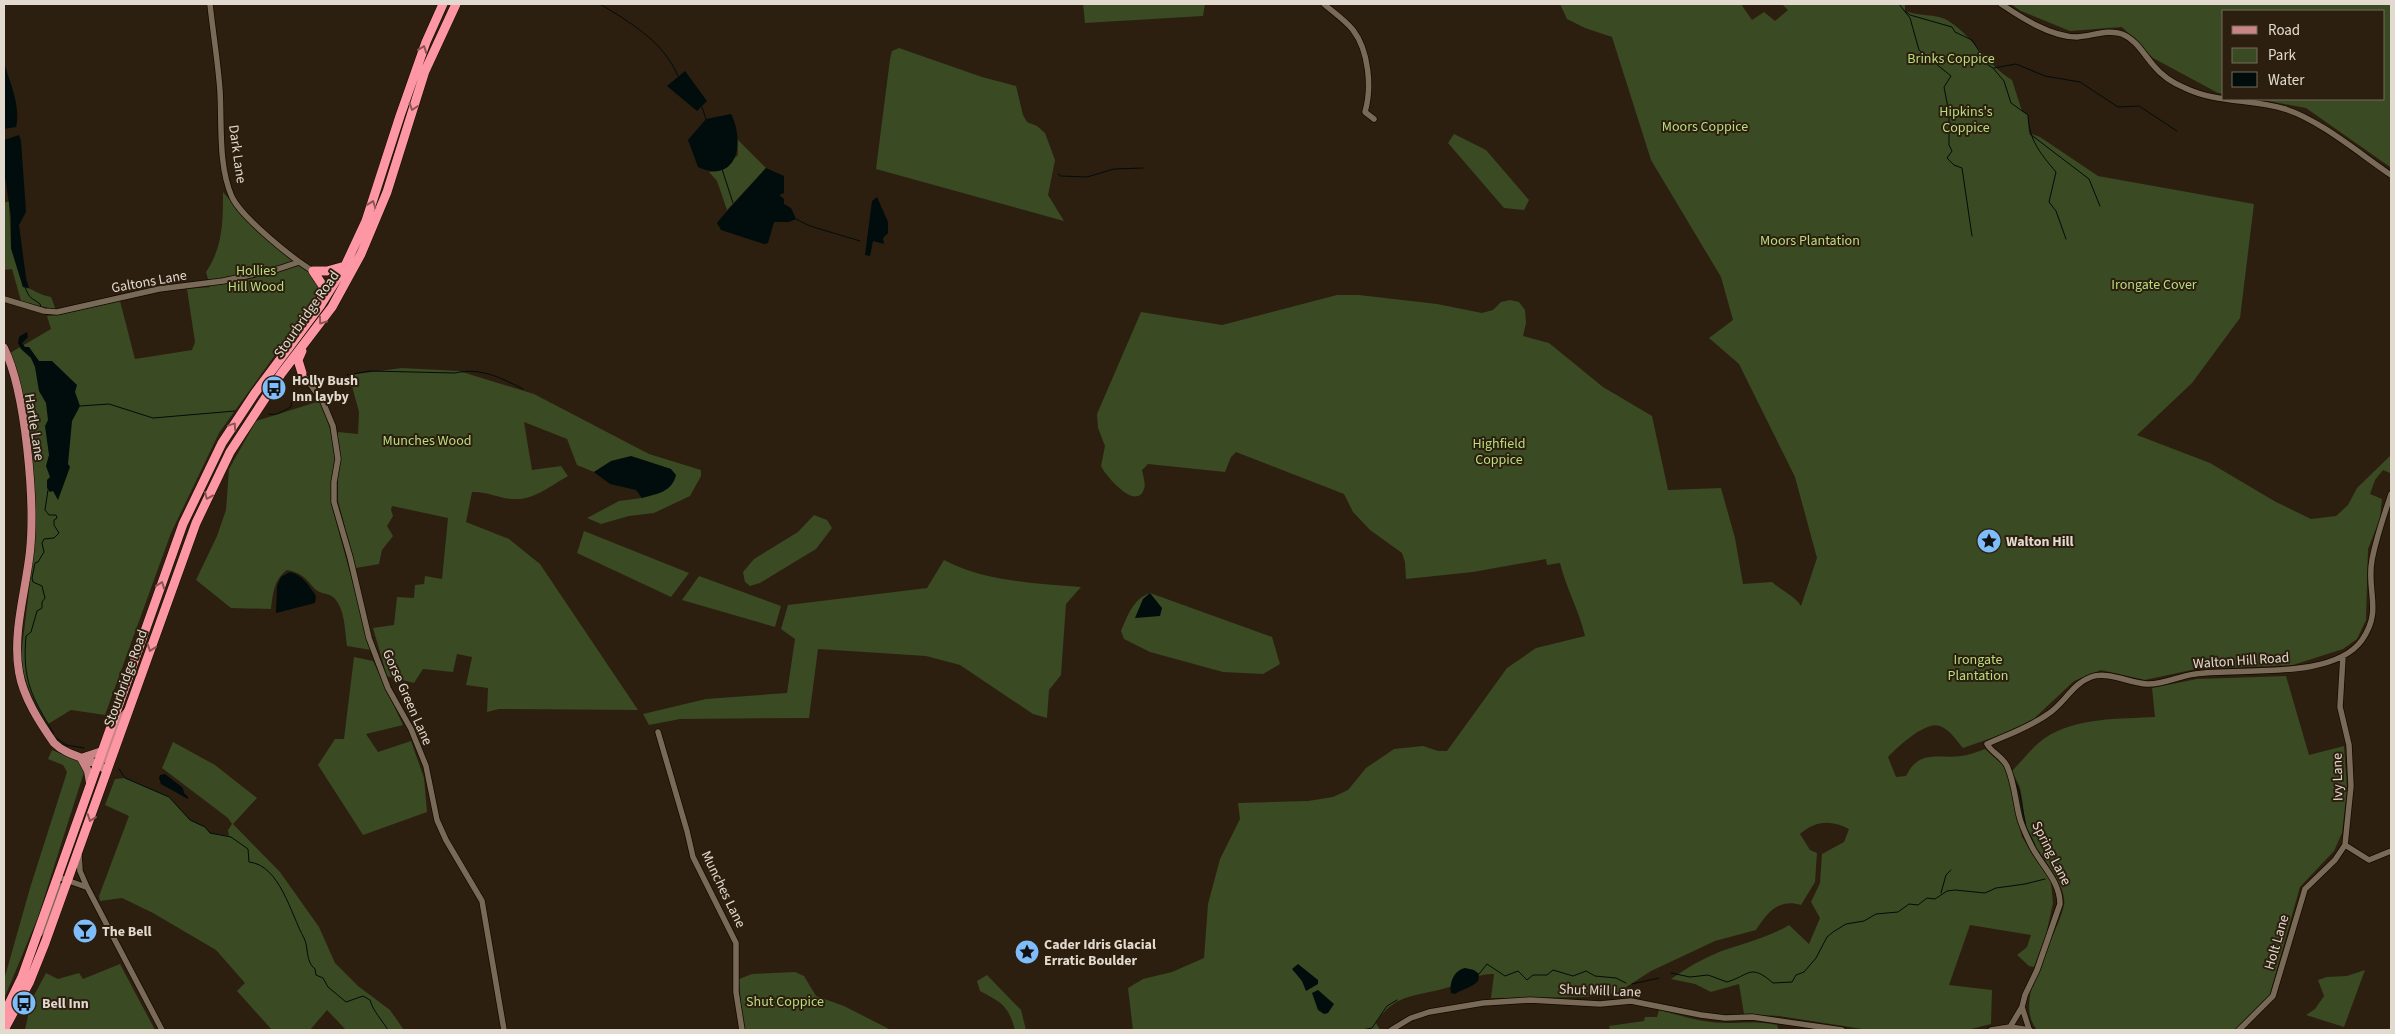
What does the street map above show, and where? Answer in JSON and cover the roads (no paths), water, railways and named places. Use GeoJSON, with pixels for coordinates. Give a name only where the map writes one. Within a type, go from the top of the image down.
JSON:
{"type":"FeatureCollection","features":[{"type":"Feature","properties":{"kind":"highway","name":"Stourbridge Road"},"geometry":{"type":"LineString","coordinates":[[4,1014],[22,977],[37,937],[183,524],[208,468],[222,443],[255,393],[320,306],[345,266],[366,221],[403,106],[426,42],[443,4]]}},
{"type":"Feature","properties":{"kind":"highway","name":"Stourbridge Road"},"geometry":{"type":"LineString","coordinates":[[4,1030],[29,983],[68,882],[196,523],[219,471],[281,374],[338,297],[370,234],[387,192],[425,71],[456,4]]}},
{"type":"Feature","properties":{"kind":"highway"},"geometry":{"type":"LineString","coordinates":[[314,271],[327,271],[345,266]]}},
{"type":"Feature","properties":{"kind":"highway"},"geometry":{"type":"LineString","coordinates":[[314,271],[323,286],[320,306]]}},
{"type":"Feature","properties":{"kind":"highway"},"geometry":{"type":"LineString","coordinates":[[281,374],[302,373],[298,360],[304,344]]}},
{"type":"Feature","properties":{"kind":"main road","name":"Hartle Lane"},"geometry":{"type":"LineString","coordinates":[[4,348],[15,383],[24,424],[33,511],[30,552],[18,635],[19,673],[25,694],[54,743],[60,749],[98,764],[107,771]]}},
{"type":"Feature","properties":{"kind":"main road"},"geometry":{"type":"LineString","coordinates":[[98,764],[107,756],[121,717],[128,711]]}},
{"type":"Feature","properties":{"kind":"main road"},"geometry":{"type":"LineString","coordinates":[[90,785],[88,771],[81,758],[102,751]]}},
{"type":"Feature","properties":{"kind":"street","name":"Dark Lane"},"geometry":{"type":"LineString","coordinates":[[210,4],[220,91],[222,146],[226,176],[233,198],[247,216],[299,262],[314,271]]}},
{"type":"Feature","properties":{"kind":"street"},"geometry":{"type":"LineString","coordinates":[[1324,4],[1353,31],[1366,61],[1370,95],[1365,112],[1374,119]]}},
{"type":"Feature","properties":{"kind":"street"},"geometry":{"type":"LineString","coordinates":[[2001,4],[2035,23],[2064,35],[2075,37],[2103,33],[2120,34],[2136,44],[2162,75],[2186,89],[2222,99]]}},
{"type":"Feature","properties":{"kind":"street"},"geometry":{"type":"LineString","coordinates":[[2228,100],[2276,107],[2302,116],[2391,175]]}},
{"type":"Feature","properties":{"kind":"street","name":"Galtons Lane"},"geometry":{"type":"LineString","coordinates":[[4,299],[44,311],[57,312],[159,289],[223,281],[278,269],[299,262]]}},
{"type":"Feature","properties":{"kind":"street","name":"Gorse Green Lane"},"geometry":{"type":"LineString","coordinates":[[302,373],[324,402],[333,426],[338,459],[334,482],[334,502],[350,557],[369,638],[388,688],[410,728],[426,766],[437,820],[446,840],[482,901],[504,1030]]}},
{"type":"Feature","properties":{"kind":"street","name":"Walton Hill Road"},"geometry":{"type":"LineString","coordinates":[[1986,744],[2049,714],[2072,689],[2089,678],[2100,675],[2148,684],[2195,674],[2295,669],[2343,656],[2362,640],[2372,619],[2374,599],[2371,584],[2371,561],[2391,494]]}},
{"type":"Feature","properties":{"kind":"street","name":"Ivy Lane"},"geometry":{"type":"LineString","coordinates":[[2343,656],[2340,707],[2349,745],[2351,786],[2345,845]]}},
{"type":"Feature","properties":{"kind":"street","name":"Munches Lane"},"geometry":{"type":"LineString","coordinates":[[658,732],[688,831],[693,856],[736,943],[736,992],[742,1030]]}},
{"type":"Feature","properties":{"kind":"street","name":"Spring Lane"},"geometry":{"type":"LineString","coordinates":[[1986,744],[2000,756],[2007,767],[2015,789],[2019,817],[2032,847],[2053,879],[2060,894],[2060,904],[2037,970],[2022,1007],[2010,1027]]}},
{"type":"Feature","properties":{"kind":"street"},"geometry":{"type":"LineString","coordinates":[[2345,845],[2368,860],[2391,851]]}},
{"type":"Feature","properties":{"kind":"street","name":"Holt Lane"},"geometry":{"type":"LineString","coordinates":[[2239,1030],[2268,1004],[2273,996],[2305,889],[2335,860],[2345,845]]}},
{"type":"Feature","properties":{"kind":"street"},"geometry":{"type":"LineString","coordinates":[[78,851],[80,871],[86,887],[162,1030]]}},
{"type":"Feature","properties":{"kind":"street"},"geometry":{"type":"LineString","coordinates":[[58,877],[86,887]]}},
{"type":"Feature","properties":{"kind":"street"},"geometry":{"type":"LineString","coordinates":[[37,937],[45,927],[60,887],[68,882]]}},
{"type":"Feature","properties":{"kind":"street","name":"Shut Mill Lane"},"geometry":{"type":"LineString","coordinates":[[1391,1030],[1411,1018],[1429,1012],[1483,1003],[1530,1000],[1600,1004],[1631,1001],[1701,1015],[1726,1018],[1752,1017],[1842,1030]]}},
{"type":"Feature","properties":{"kind":"street"},"geometry":{"type":"LineString","coordinates":[[1991,1030],[2010,1027],[2028,1029],[2022,1007]]}},
{"type":"Feature","properties":{"kind":"water"},"geometry":{"type":"Polygon","coordinates":[[[4,63],[14,95],[17,119],[16,127],[4,129],[4,63]]]}},
{"type":"Feature","properties":{"kind":"water"},"geometry":{"type":"Polygon","coordinates":[[[685,71],[707,101],[697,111],[667,86],[685,71]]]}},
{"type":"Feature","properties":{"kind":"water"},"geometry":{"type":"Polygon","coordinates":[[[731,114],[737,136],[735,157],[730,165],[722,170],[711,171],[698,167],[688,140],[706,119],[731,114]]]}},
{"type":"Feature","properties":{"kind":"water"},"geometry":{"type":"Polygon","coordinates":[[[19,135],[26,212],[19,225],[29,288],[23,287],[11,248],[11,217],[4,170],[4,140],[19,135]]]}},
{"type":"Feature","properties":{"kind":"water"},"geometry":{"type":"Polygon","coordinates":[[[766,168],[784,176],[784,193],[779,195],[784,199],[784,204],[791,208],[796,219],[789,222],[774,222],[768,243],[764,244],[721,230],[717,223],[766,168]]]}},
{"type":"Feature","properties":{"kind":"water"},"geometry":{"type":"Polygon","coordinates":[[[877,197],[888,222],[888,233],[883,238],[884,244],[873,241],[870,256],[865,255],[872,201],[877,197]]]}},
{"type":"Feature","properties":{"kind":"water"},"geometry":{"type":"Polygon","coordinates":[[[27,332],[28,337],[22,343],[25,347],[29,347],[39,361],[52,361],[77,385],[75,392],[80,406],[72,421],[68,464],[70,467],[58,500],[53,491],[50,492],[47,488],[47,480],[50,477],[46,466],[49,455],[45,426],[48,420],[46,403],[39,391],[35,367],[31,358],[21,349],[18,343],[19,337],[27,332]]]}},
{"type":"Feature","properties":{"kind":"water"},"geometry":{"type":"Polygon","coordinates":[[[631,456],[671,469],[676,475],[674,481],[667,489],[642,498],[636,490],[610,484],[594,472],[611,461],[631,456]]]}},
{"type":"Feature","properties":{"kind":"water"},"geometry":{"type":"Polygon","coordinates":[[[290,572],[302,578],[308,585],[316,596],[315,603],[276,613],[277,586],[281,577],[290,572]]]}},
{"type":"Feature","properties":{"kind":"water"},"geometry":{"type":"Polygon","coordinates":[[[1150,593],[1162,608],[1160,616],[1135,618],[1143,599],[1150,593]]]}},
{"type":"Feature","properties":{"kind":"water"},"geometry":{"type":"Polygon","coordinates":[[[165,774],[183,788],[188,799],[161,784],[160,775],[165,774]]]}},
{"type":"Feature","properties":{"kind":"water"},"geometry":{"type":"Polygon","coordinates":[[[1298,964],[1318,980],[1318,984],[1306,991],[1302,981],[1292,969],[1298,964]]]}},
{"type":"Feature","properties":{"kind":"water"},"geometry":{"type":"Polygon","coordinates":[[[1465,968],[1474,970],[1479,974],[1478,981],[1455,994],[1451,993],[1451,985],[1455,974],[1465,968]]]}},
{"type":"Feature","properties":{"kind":"water"},"geometry":{"type":"Polygon","coordinates":[[[1318,990],[1334,1004],[1328,1013],[1324,1014],[1318,1010],[1312,993],[1318,990]]]}},
{"type":"Feature","properties":{"kind":"waterway"},"geometry":{"type":"LineString","coordinates":[[600,4],[634,26],[655,43],[672,64],[678,76]]}},
{"type":"Feature","properties":{"kind":"waterway"},"geometry":{"type":"LineString","coordinates":[[1899,4],[1910,18],[1919,50],[1951,76],[1944,87],[1949,113],[1949,145],[1952,151],[1947,158],[1954,165],[1962,168],[1972,236]]}},
{"type":"Feature","properties":{"kind":"waterway"},"geometry":{"type":"LineString","coordinates":[[1905,11],[1910,15],[1952,27],[1955,32],[1972,40],[1988,65],[2004,81],[2011,103],[2028,115],[2036,146],[2056,172],[2049,202],[2056,211],[2066,239]]}},
{"type":"Feature","properties":{"kind":"waterway"},"geometry":{"type":"LineString","coordinates":[[1994,68],[2016,64],[2045,76],[2080,82],[2118,107],[2139,106],[2177,131]]}},
{"type":"Feature","properties":{"kind":"waterway"},"geometry":{"type":"LineString","coordinates":[[702,107],[706,119]]}},
{"type":"Feature","properties":{"kind":"waterway"},"geometry":{"type":"LineString","coordinates":[[2030,134],[2089,179],[2100,206]]}},
{"type":"Feature","properties":{"kind":"waterway"},"geometry":{"type":"LineString","coordinates":[[1058,174],[1061,176],[1087,177],[1114,169],[1143,168]]}},
{"type":"Feature","properties":{"kind":"waterway"},"geometry":{"type":"LineString","coordinates":[[722,169],[733,203]]}},
{"type":"Feature","properties":{"kind":"waterway"},"geometry":{"type":"LineString","coordinates":[[796,219],[810,226],[860,241]]}},
{"type":"Feature","properties":{"kind":"waterway"},"geometry":{"type":"LineString","coordinates":[[25,287],[30,296],[41,307]]}},
{"type":"Feature","properties":{"kind":"waterway"},"geometry":{"type":"LineString","coordinates":[[347,375],[370,371],[455,373],[474,371],[491,375],[523,389]]}},
{"type":"Feature","properties":{"kind":"waterway"},"geometry":{"type":"LineString","coordinates":[[269,414],[278,414],[291,407],[292,399]]}},
{"type":"Feature","properties":{"kind":"waterway"},"geometry":{"type":"LineString","coordinates":[[80,406],[109,404],[153,418],[235,411]]}},
{"type":"Feature","properties":{"kind":"waterway"},"geometry":{"type":"LineString","coordinates":[[48,490],[45,510],[49,515],[56,515],[57,518],[54,520],[54,525],[59,533],[54,538],[44,539],[42,543],[44,552],[38,562],[35,563],[33,582],[42,586],[45,598],[42,602],[42,608],[37,611],[31,632],[26,636],[25,652],[30,688],[34,699],[54,734]]}},
{"type":"Feature","properties":{"kind":"waterway"},"geometry":{"type":"LineString","coordinates":[[55,737],[66,745],[84,748]]}},
{"type":"Feature","properties":{"kind":"waterway"},"geometry":{"type":"LineString","coordinates":[[119,769],[125,778],[169,797],[190,820],[205,827],[210,833],[231,837],[248,849],[249,862],[260,865],[269,872],[283,892],[304,938],[308,958],[315,969],[316,975],[323,978],[328,987],[346,1002],[363,996],[370,1000],[375,1012],[388,1030]]}},
{"type":"Feature","properties":{"kind":"waterway"},"geometry":{"type":"LineString","coordinates":[[2015,781],[2019,790],[2026,827],[2035,845]]}},
{"type":"Feature","properties":{"kind":"waterway"},"geometry":{"type":"LineString","coordinates":[[1941,893],[1946,875],[1951,870]]}},
{"type":"Feature","properties":{"kind":"waterway"},"geometry":{"type":"LineString","coordinates":[[1671,973],[1690,977],[1708,975],[1727,982],[1754,972],[1759,973],[1773,983],[1792,982],[1796,975],[1804,972],[1816,958],[1827,937],[1846,924],[1864,921],[1876,914],[1898,912],[1909,904],[1918,905],[1927,898],[1935,899],[1947,891],[1985,893],[1996,888],[2045,879]]}},
{"type":"Feature","properties":{"kind":"waterway"},"geometry":{"type":"LineString","coordinates":[[1479,974],[1487,964],[1505,976],[1518,971],[1527,980],[1533,975],[1547,975],[1553,970],[1573,976],[1586,971],[1595,976],[1616,978],[1626,983]]}},
{"type":"Feature","properties":{"kind":"waterway"},"geometry":{"type":"LineString","coordinates":[[1632,984],[1659,978]]}},
{"type":"Feature","properties":{"kind":"waterway"},"geometry":{"type":"LineString","coordinates":[[1362,1030],[1372,1028],[1387,1006],[1397,1000]]}},
{"type":"Feature","properties":{"kind":"place","name":"Holly Bush Inn layby"},"geometry":{"type":"Point","coordinates":[274,388]}},
{"type":"Feature","properties":{"kind":"place","name":"Walton Hill"},"geometry":{"type":"Point","coordinates":[1989,541]}},
{"type":"Feature","properties":{"kind":"place","name":"The Bell"},"geometry":{"type":"Point","coordinates":[85,931]}},
{"type":"Feature","properties":{"kind":"place","name":"Cader Idris Glacial Erratic Boulder"},"geometry":{"type":"Point","coordinates":[1027,952]}},
{"type":"Feature","properties":{"kind":"place","name":"Bell Inn"},"geometry":{"type":"Point","coordinates":[24,1003]}},
{"type":"Feature","properties":{"kind":"park label","name":"Brinks Coppice"},"geometry":{"type":"Point","coordinates":[1951,58]}},
{"type":"Feature","properties":{"kind":"park label","name":"Hipkins's Coppice"},"geometry":{"type":"Point","coordinates":[1966,120]}},
{"type":"Feature","properties":{"kind":"park label","name":"Moors Coppice"},"geometry":{"type":"Point","coordinates":[1705,126]}},
{"type":"Feature","properties":{"kind":"park label","name":"Moors Plantation"},"geometry":{"type":"Point","coordinates":[1810,240]}},
{"type":"Feature","properties":{"kind":"park label","name":"Hollies Hill Wood"},"geometry":{"type":"Point","coordinates":[256,278]}},
{"type":"Feature","properties":{"kind":"park label","name":"Irongate Cover"},"geometry":{"type":"Point","coordinates":[2154,284]}},
{"type":"Feature","properties":{"kind":"park label","name":"Munches Wood"},"geometry":{"type":"Point","coordinates":[427,440]}},
{"type":"Feature","properties":{"kind":"park label","name":"Highfield Coppice"},"geometry":{"type":"Point","coordinates":[1499,452]}},
{"type":"Feature","properties":{"kind":"park label","name":"Irongate Plantation"},"geometry":{"type":"Point","coordinates":[1978,668]}},
{"type":"Feature","properties":{"kind":"park label","name":"Shut Coppice"},"geometry":{"type":"Point","coordinates":[785,1001]}}]}
